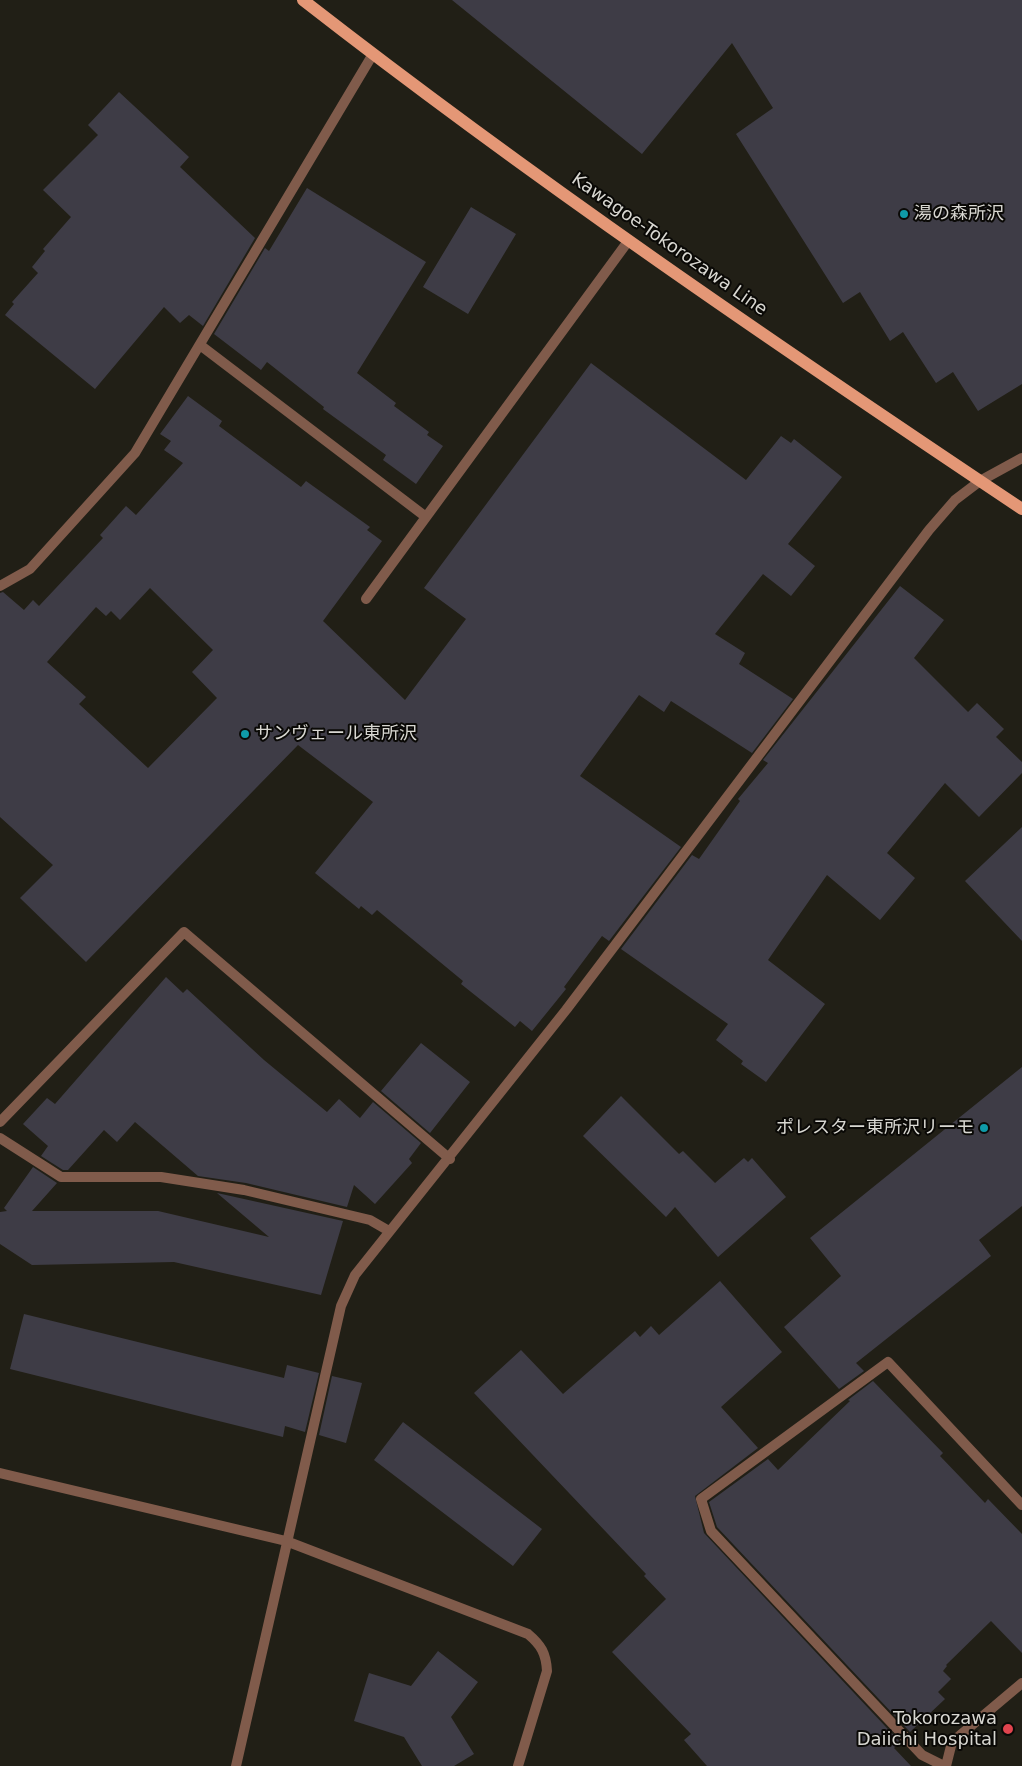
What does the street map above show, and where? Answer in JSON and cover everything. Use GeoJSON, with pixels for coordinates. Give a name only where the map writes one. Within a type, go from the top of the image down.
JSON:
{"type":"FeatureCollection","features":[{"type":"Feature","properties":{"kind":"main road","name":"Kawagoe-Tokorozawa Line"},"geometry":{"type":"LineString","coordinates":[[303,0],[373,54],[629,240],[1022,509]]}},
{"type":"Feature","properties":{"kind":"street"},"geometry":{"type":"LineString","coordinates":[[0,586],[30,569],[135,453],[373,54]]}},
{"type":"Feature","properties":{"kind":"street"},"geometry":{"type":"LineString","coordinates":[[366,600],[629,240]]}},
{"type":"Feature","properties":{"kind":"street"},"geometry":{"type":"LineString","coordinates":[[200,345],[426,517]]}},
{"type":"Feature","properties":{"kind":"street"},"geometry":{"type":"LineString","coordinates":[[236,1766],[286,1541],[342,1306],[355,1275],[389,1231],[450,1159],[566,1010],[929,530],[955,500],[980,481],[1022,458]]}},
{"type":"Feature","properties":{"kind":"street"},"geometry":{"type":"LineString","coordinates":[[0,1122],[184,932],[450,1159]]}},
{"type":"Feature","properties":{"kind":"street"},"geometry":{"type":"LineString","coordinates":[[0,1138],[61,1178],[161,1177],[244,1190],[370,1220],[389,1231]]}},
{"type":"Feature","properties":{"kind":"street"},"geometry":{"type":"LineString","coordinates":[[1022,1504],[888,1362],[701,1499],[711,1530],[922,1755],[945,1766],[952,1742],[1022,1683]]}},
{"type":"Feature","properties":{"kind":"street"},"geometry":{"type":"LineString","coordinates":[[0,1473],[286,1541],[528,1634],[540,1644],[546,1656],[547,1671],[518,1766]]}},
{"type":"Feature","properties":{"kind":"building"},"geometry":{"type":"Polygon","coordinates":[[[452,0],[1022,0],[1022,384],[978,411],[953,372],[936,383],[903,332],[890,341],[860,292],[843,303],[736,134],[773,108],[732,43],[642,154],[452,0]]]}},
{"type":"Feature","properties":{"kind":"building"},"geometry":{"type":"Polygon","coordinates":[[[119,92],[189,157],[180,167],[255,238],[203,326],[189,315],[180,323],[164,307],[95,389],[5,315],[14,304],[12,302],[38,273],[32,267],[45,251],[43,249],[71,217],[43,190],[98,135],[88,125],[119,92]]]}},
{"type":"Feature","properties":{"kind":"building"},"geometry":{"type":"Polygon","coordinates":[[[307,188],[426,262],[357,373],[396,403],[394,406],[429,432],[427,435],[443,446],[416,484],[383,460],[386,455],[323,409],[324,407],[267,362],[261,370],[214,334],[265,248],[269,251],[307,188]]]}},
{"type":"Feature","properties":{"kind":"building"},"geometry":{"type":"Polygon","coordinates":[[[471,207],[516,234],[468,314],[423,287],[471,207]]]}},
{"type":"Feature","properties":{"kind":"building"},"geometry":{"type":"Polygon","coordinates":[[[591,363],[746,480],[781,436],[791,443],[794,439],[842,477],[788,544],[815,566],[791,596],[763,574],[715,634],[745,653],[739,664],[793,699],[752,753],[671,701],[664,712],[639,695],[580,776],[681,847],[609,941],[602,936],[564,987],[566,989],[532,1031],[520,1021],[515,1027],[461,984],[463,981],[377,910],[372,915],[361,906],[359,909],[315,873],[373,802],[298,745],[86,962],[20,898],[53,865],[0,817],[0,593],[3,592],[24,610],[33,600],[39,606],[103,538],[100,535],[126,506],[136,515],[183,463],[164,450],[171,441],[160,434],[188,396],[222,421],[219,426],[301,487],[306,481],[370,527],[367,530],[382,541],[323,621],[405,700],[466,619],[424,588],[591,363]],[[150,588],[120,620],[111,611],[106,616],[96,607],[47,662],[86,697],[79,704],[148,768],[217,698],[192,672],[213,650],[150,588]]]}},
{"type":"Feature","properties":{"kind":"building"},"geometry":{"type":"Polygon","coordinates":[[[900,586],[944,620],[914,658],[968,712],[977,703],[1004,729],[996,737],[1022,762],[1022,773],[979,817],[945,783],[887,853],[915,878],[880,920],[827,875],[768,960],[825,1004],[766,1082],[741,1064],[743,1061],[716,1040],[728,1024],[621,949],[692,855],[699,859],[740,801],[738,799],[768,763],[763,760],[900,586]]]}},
{"type":"Feature","properties":{"kind":"building"},"geometry":{"type":"Polygon","coordinates":[[[1022,827],[1022,941],[965,881],[1022,827]]]}},
{"type":"Feature","properties":{"kind":"building"},"geometry":{"type":"Polygon","coordinates":[[[166,977],[183,993],[187,989],[264,1060],[327,1112],[339,1099],[360,1118],[373,1102],[421,1143],[409,1159],[412,1163],[375,1204],[354,1185],[347,1207],[246,1183],[198,1176],[135,1122],[117,1142],[104,1130],[68,1170],[63,1170],[41,1156],[48,1146],[23,1124],[47,1098],[55,1104],[166,977]]]}},
{"type":"Feature","properties":{"kind":"building"},"geometry":{"type":"Polygon","coordinates":[[[421,1043],[470,1082],[430,1133],[381,1091],[421,1043]]]}},
{"type":"Feature","properties":{"kind":"building","name":"ポレスター東所沢リーモ"},"geometry":{"type":"Polygon","coordinates":[[[1022,1067],[1022,1206],[979,1240],[991,1256],[856,1363],[864,1371],[839,1389],[784,1327],[841,1276],[810,1238],[1022,1067]]]}},
{"type":"Feature","properties":{"kind":"building"},"geometry":{"type":"Polygon","coordinates":[[[621,1096],[679,1154],[683,1151],[715,1183],[744,1158],[748,1162],[752,1158],[786,1197],[718,1257],[675,1207],[666,1217],[583,1136],[621,1096]]]}},
{"type":"Feature","properties":{"kind":"building"},"geometry":{"type":"Polygon","coordinates":[[[33,1167],[57,1183],[32,1211],[158,1211],[269,1237],[217,1193],[343,1221],[321,1295],[174,1262],[32,1265],[0,1244],[0,1212],[7,1211],[4,1208],[33,1167]]]}},
{"type":"Feature","properties":{"kind":"building"},"geometry":{"type":"Polygon","coordinates":[[[720,1281],[782,1352],[721,1407],[758,1448],[695,1496],[704,1533],[900,1742],[894,1748],[911,1766],[707,1766],[684,1740],[691,1734],[612,1652],[666,1599],[644,1576],[646,1574],[474,1393],[521,1350],[563,1394],[635,1331],[640,1337],[651,1326],[659,1335],[720,1281]]]}},
{"type":"Feature","properties":{"kind":"building"},"geometry":{"type":"Polygon","coordinates":[[[24,1314],[284,1378],[287,1365],[319,1373],[305,1432],[285,1426],[283,1437],[10,1369],[24,1314]]]}},
{"type":"Feature","properties":{"kind":"building"},"geometry":{"type":"Polygon","coordinates":[[[332,1376],[362,1383],[346,1443],[319,1435],[332,1376]]]}},
{"type":"Feature","properties":{"kind":"building"},"geometry":{"type":"Polygon","coordinates":[[[873,1381],[943,1453],[940,1456],[985,1503],[988,1499],[1022,1534],[1022,1653],[991,1621],[946,1665],[943,1671],[951,1679],[938,1692],[945,1699],[910,1732],[717,1527],[709,1502],[768,1459],[778,1470],[850,1401],[848,1400],[873,1381]]]}},
{"type":"Feature","properties":{"kind":"building"},"geometry":{"type":"Polygon","coordinates":[[[403,1422],[542,1529],[513,1566],[374,1460],[403,1422]]]}},
{"type":"Feature","properties":{"kind":"building"},"geometry":{"type":"Polygon","coordinates":[[[438,1651],[478,1682],[451,1717],[474,1754],[454,1766],[422,1766],[404,1737],[354,1721],[369,1673],[411,1686],[438,1651]]]}},
{"type":"Feature","properties":{"kind":"place","name":"湯の森所沢"},"geometry":{"type":"Point","coordinates":[904,214]}},
{"type":"Feature","properties":{"kind":"place","name":"サンヴェール東所沢"},"geometry":{"type":"Point","coordinates":[245,734]}},
{"type":"Feature","properties":{"kind":"place","name":"ポレスター東所沢リーモ"},"geometry":{"type":"Point","coordinates":[984,1128]}},
{"type":"Feature","properties":{"kind":"place","name":"Tokorozawa Daiichi Hospital"},"geometry":{"type":"Point","coordinates":[1008,1729]}}]}
